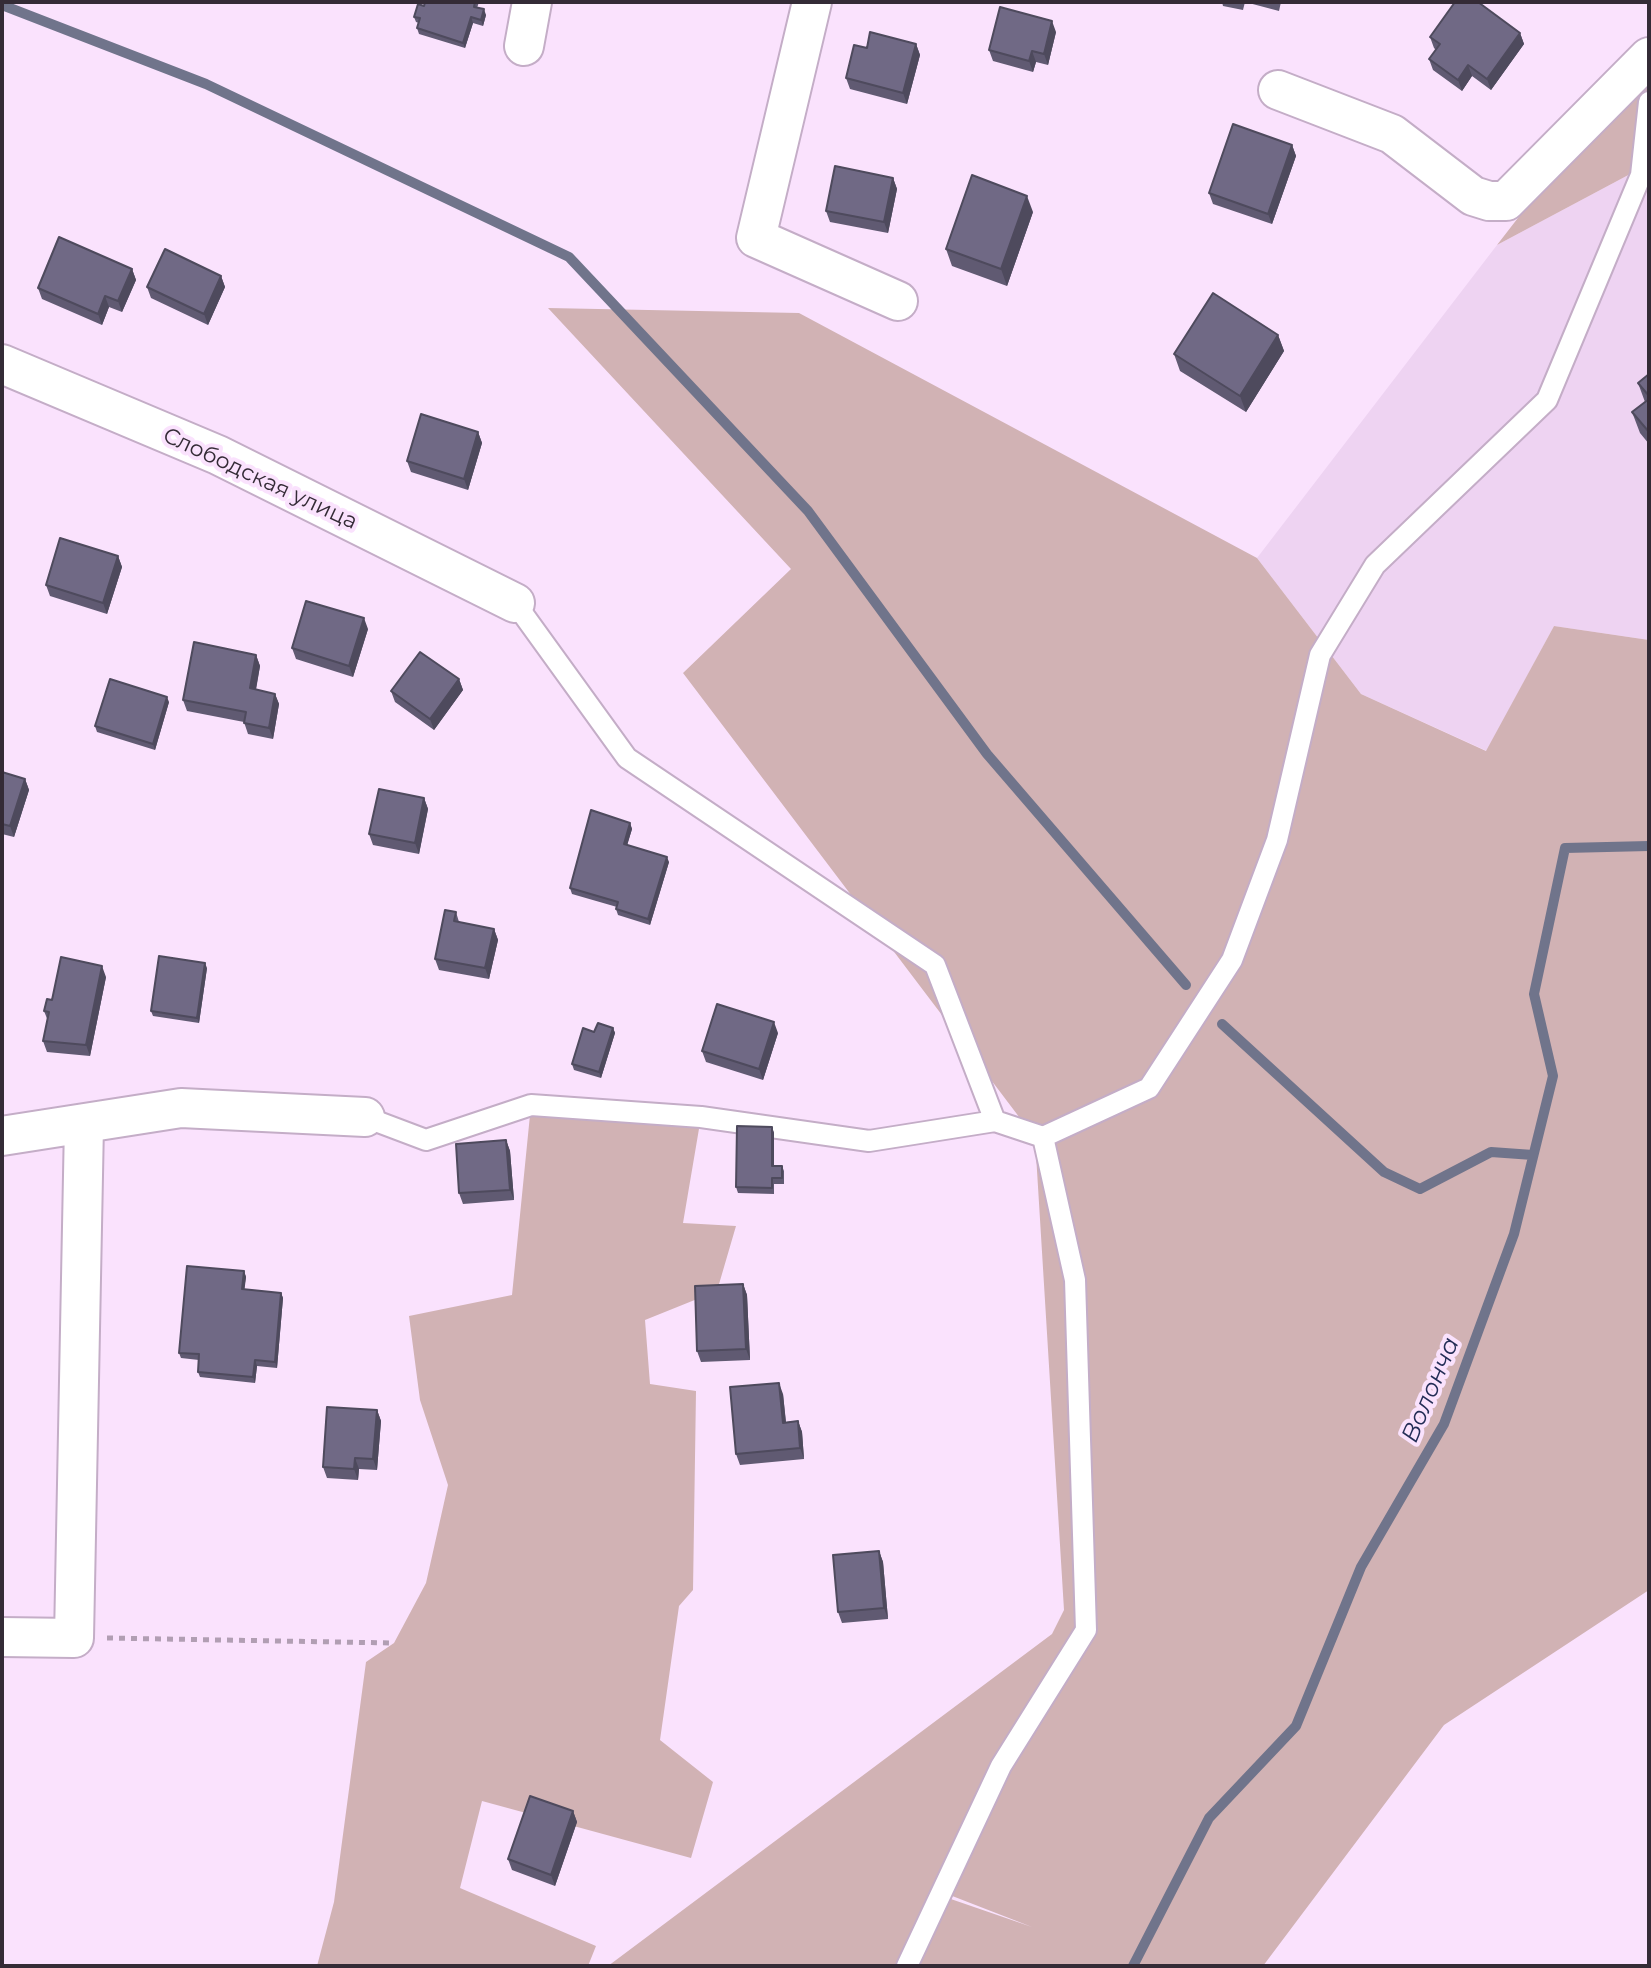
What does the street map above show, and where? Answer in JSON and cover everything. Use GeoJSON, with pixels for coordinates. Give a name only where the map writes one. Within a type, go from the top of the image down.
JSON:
{"type":"FeatureCollection","features":[{"type":"Feature","properties":{"kind":"street"},"geometry":{"type":"LineString","coordinates":[[524,46],[532,2]]}},
{"type":"Feature","properties":{"kind":"street"},"geometry":{"type":"LineString","coordinates":[[812,2],[756,238],[898,301]]}},
{"type":"Feature","properties":{"kind":"street"},"geometry":{"type":"LineString","coordinates":[[1278,90],[1392,134],[1473,196],[1489,201],[1506,201],[1649,57]]}},
{"type":"Feature","properties":{"kind":"street","name":"Слободская улица"},"geometry":{"type":"LineString","coordinates":[[2,364],[218,455],[515,603]]}},
{"type":"Feature","properties":{"kind":"street"},"geometry":{"type":"LineString","coordinates":[[2,1136],[181,1108],[365,1117]]}},
{"type":"Feature","properties":{"kind":"street"},"geometry":{"type":"LineString","coordinates":[[2,1637],[74,1638],[84,1124]]}},
{"type":"Feature","properties":{"kind":"lane"},"geometry":{"type":"LineString","coordinates":[[365,1117],[426,1140],[531,1105],[701,1117],[869,1141],[995,1121],[1043,1137],[1149,1088],[1232,960],[1277,840],[1320,655],[1375,565],[1547,400],[1641,175],[1649,102]]}},
{"type":"Feature","properties":{"kind":"lane"},"geometry":{"type":"LineString","coordinates":[[515,603],[627,758],[935,965],[995,1121]]}},
{"type":"Feature","properties":{"kind":"lane"},"geometry":{"type":"LineString","coordinates":[[907,1966],[1001,1766],[1086,1630],[1075,1280],[1043,1137]]}},
{"type":"Feature","properties":{"kind":"path"},"geometry":{"type":"LineString","coordinates":[[74,1638],[394,1643]]}},
{"type":"Feature","properties":{"kind":"shaded area"},"geometry":{"type":"Polygon","coordinates":[[[1624,81],[1649,85],[1649,164],[1497,245],[1624,81]]]}},
{"type":"Feature","properties":{"kind":"shaded area"},"geometry":{"type":"Polygon","coordinates":[[[1649,164],[1649,640],[1554,626],[1487,751],[1361,694],[1257,558],[1497,245],[1649,164]]]}},
{"type":"Feature","properties":{"kind":"shaded area"},"geometry":{"type":"Polygon","coordinates":[[[548,308],[799,313],[1257,558],[1361,694],[1486,751],[1554,626],[1649,640],[1649,1590],[1444,1725],[1263,1966],[908,1966],[945,1897],[1032,1927],[942,1892],[907,1966],[608,1966],[1052,1634],[1064,1610],[1035,1138],[683,673],[791,569],[548,308]]]}},
{"type":"Feature","properties":{"kind":"shaded area"},"geometry":{"type":"Polygon","coordinates":[[[531,1105],[701,1117],[683,1223],[736,1226],[717,1291],[645,1320],[650,1384],[696,1391],[693,1590],[679,1606],[660,1740],[713,1782],[691,1858],[482,1801],[460,1888],[596,1946],[588,1966],[317,1966],[334,1902],[366,1662],[394,1643],[426,1583],[448,1485],[420,1400],[409,1316],[512,1295],[531,1105]]]}},
{"type":"Feature","properties":{"kind":"building"},"geometry":{"type":"Polygon","coordinates":[[[425,2],[475,2],[474,7],[484,9],[481,20],[471,17],[463,43],[417,28],[420,18],[414,17],[418,4],[424,6],[425,2]]]}},
{"type":"Feature","properties":{"kind":"building"},"geometry":{"type":"Polygon","coordinates":[[[1455,2],[1478,2],[1520,33],[1487,79],[1468,65],[1458,80],[1429,59],[1440,44],[1430,37],[1455,2]]]}},
{"type":"Feature","properties":{"kind":"building"},"geometry":{"type":"Polygon","coordinates":[[[1000,7],[1052,21],[1044,54],[1032,51],[1029,61],[989,50],[1000,7]]]}},
{"type":"Feature","properties":{"kind":"building"},"geometry":{"type":"Polygon","coordinates":[[[870,32],[916,44],[903,93],[846,78],[854,45],[867,48],[870,32]]]}},
{"type":"Feature","properties":{"kind":"building"},"geometry":{"type":"Polygon","coordinates":[[[1233,124],[1292,145],[1268,214],[1209,193],[1233,124]]]}},
{"type":"Feature","properties":{"kind":"building"},"geometry":{"type":"Polygon","coordinates":[[[835,166],[893,178],[884,222],[826,211],[835,166]]]}},
{"type":"Feature","properties":{"kind":"building"},"geometry":{"type":"Polygon","coordinates":[[[972,175],[1027,196],[1001,269],[946,249],[972,175]]]}},
{"type":"Feature","properties":{"kind":"building"},"geometry":{"type":"Polygon","coordinates":[[[59,237],[132,269],[118,301],[105,296],[98,314],[38,288],[59,237]]]}},
{"type":"Feature","properties":{"kind":"building"},"geometry":{"type":"Polygon","coordinates":[[[165,249],[221,276],[204,314],[147,287],[165,249]]]}},
{"type":"Feature","properties":{"kind":"building"},"geometry":{"type":"Polygon","coordinates":[[[1213,293],[1278,335],[1240,396],[1174,354],[1213,293]]]}},
{"type":"Feature","properties":{"kind":"building"},"geometry":{"type":"Polygon","coordinates":[[[1649,374],[1649,396],[1638,383],[1649,374]]]}},
{"type":"Feature","properties":{"kind":"building"},"geometry":{"type":"Polygon","coordinates":[[[1649,399],[1649,432],[1632,412],[1649,399]]]}},
{"type":"Feature","properties":{"kind":"building"},"geometry":{"type":"Polygon","coordinates":[[[421,414],[478,432],[464,479],[407,461],[421,414]]]}},
{"type":"Feature","properties":{"kind":"building"},"geometry":{"type":"Polygon","coordinates":[[[60,538],[118,556],[103,603],[46,585],[60,538]]]}},
{"type":"Feature","properties":{"kind":"building"},"geometry":{"type":"Polygon","coordinates":[[[306,601],[364,618],[349,666],[292,648],[306,601]]]}},
{"type":"Feature","properties":{"kind":"building"},"geometry":{"type":"Polygon","coordinates":[[[194,642],[256,655],[250,688],[275,694],[269,728],[244,723],[246,712],[183,700],[194,642]]]}},
{"type":"Feature","properties":{"kind":"building"},"geometry":{"type":"Polygon","coordinates":[[[420,652],[459,679],[430,719],[391,691],[420,652]]]}},
{"type":"Feature","properties":{"kind":"building"},"geometry":{"type":"Polygon","coordinates":[[[110,679],[167,697],[153,744],[95,726],[110,679]]]}},
{"type":"Feature","properties":{"kind":"building"},"geometry":{"type":"Polygon","coordinates":[[[2,772],[25,779],[10,826],[2,824],[2,772]]]}},
{"type":"Feature","properties":{"kind":"building"},"geometry":{"type":"Polygon","coordinates":[[[379,789],[424,798],[415,843],[369,834],[379,789]]]}},
{"type":"Feature","properties":{"kind":"building"},"geometry":{"type":"Polygon","coordinates":[[[591,810],[630,823],[624,844],[667,857],[648,919],[616,909],[618,902],[570,888],[591,810]]]}},
{"type":"Feature","properties":{"kind":"building"},"geometry":{"type":"Polygon","coordinates":[[[445,910],[456,912],[454,921],[494,929],[485,968],[435,959],[445,910]]]}},
{"type":"Feature","properties":{"kind":"building"},"geometry":{"type":"Polygon","coordinates":[[[159,956],[205,963],[197,1018],[151,1011],[159,956]]]}},
{"type":"Feature","properties":{"kind":"building"},"geometry":{"type":"Polygon","coordinates":[[[61,957],[102,966],[86,1045],[43,1041],[49,1012],[44,1011],[47,999],[52,1000],[61,957]]]}},
{"type":"Feature","properties":{"kind":"building"},"geometry":{"type":"Polygon","coordinates":[[[717,1004],[774,1022],[759,1069],[702,1051],[717,1004]]]}},
{"type":"Feature","properties":{"kind":"building"},"geometry":{"type":"Polygon","coordinates":[[[598,1023],[613,1028],[599,1072],[572,1064],[583,1028],[594,1032],[598,1023]]]}},
{"type":"Feature","properties":{"kind":"building"},"geometry":{"type":"Polygon","coordinates":[[[737,1126],[772,1127],[772,1166],[782,1166],[782,1178],[772,1178],[772,1188],[736,1187],[737,1126]]]}},
{"type":"Feature","properties":{"kind":"building"},"geometry":{"type":"Polygon","coordinates":[[[506,1140],[510,1190],[459,1193],[456,1144],[506,1140]]]}},
{"type":"Feature","properties":{"kind":"building"},"geometry":{"type":"Polygon","coordinates":[[[187,1266],[244,1271],[242,1289],[281,1293],[275,1362],[255,1360],[253,1377],[198,1372],[199,1354],[179,1353],[187,1266]]]}},
{"type":"Feature","properties":{"kind":"building"},"geometry":{"type":"Polygon","coordinates":[[[743,1284],[746,1349],[697,1351],[695,1286],[743,1284]]]}},
{"type":"Feature","properties":{"kind":"building"},"geometry":{"type":"Polygon","coordinates":[[[779,1383],[783,1423],[798,1421],[800,1448],[736,1454],[730,1387],[779,1383]]]}},
{"type":"Feature","properties":{"kind":"building"},"geometry":{"type":"Polygon","coordinates":[[[327,1407],[377,1410],[373,1459],[355,1458],[354,1469],[323,1467],[327,1407]]]}},
{"type":"Feature","properties":{"kind":"building"},"geometry":{"type":"Polygon","coordinates":[[[879,1551],[884,1608],[838,1612],[833,1555],[879,1551]]]}},
{"type":"Feature","properties":{"kind":"building"},"geometry":{"type":"Polygon","coordinates":[[[530,1796],[573,1811],[551,1875],[508,1859],[530,1796]]]}},
{"type":"Feature","properties":{"kind":"waterway"},"geometry":{"type":"LineString","coordinates":[[2,5],[206,84],[569,257],[808,511],[987,754],[1186,985]]}},
{"type":"Feature","properties":{"kind":"waterway","name":"Волонча"},"geometry":{"type":"LineString","coordinates":[[1133,1966],[1209,1818],[1296,1726],[1361,1567],[1444,1424],[1514,1234],[1553,1076],[1534,994],[1565,848],[1649,846]]}},
{"type":"Feature","properties":{"kind":"waterway"},"geometry":{"type":"LineString","coordinates":[[1222,1024],[1384,1172],[1420,1189],[1491,1152],[1533,1155]]}}]}
